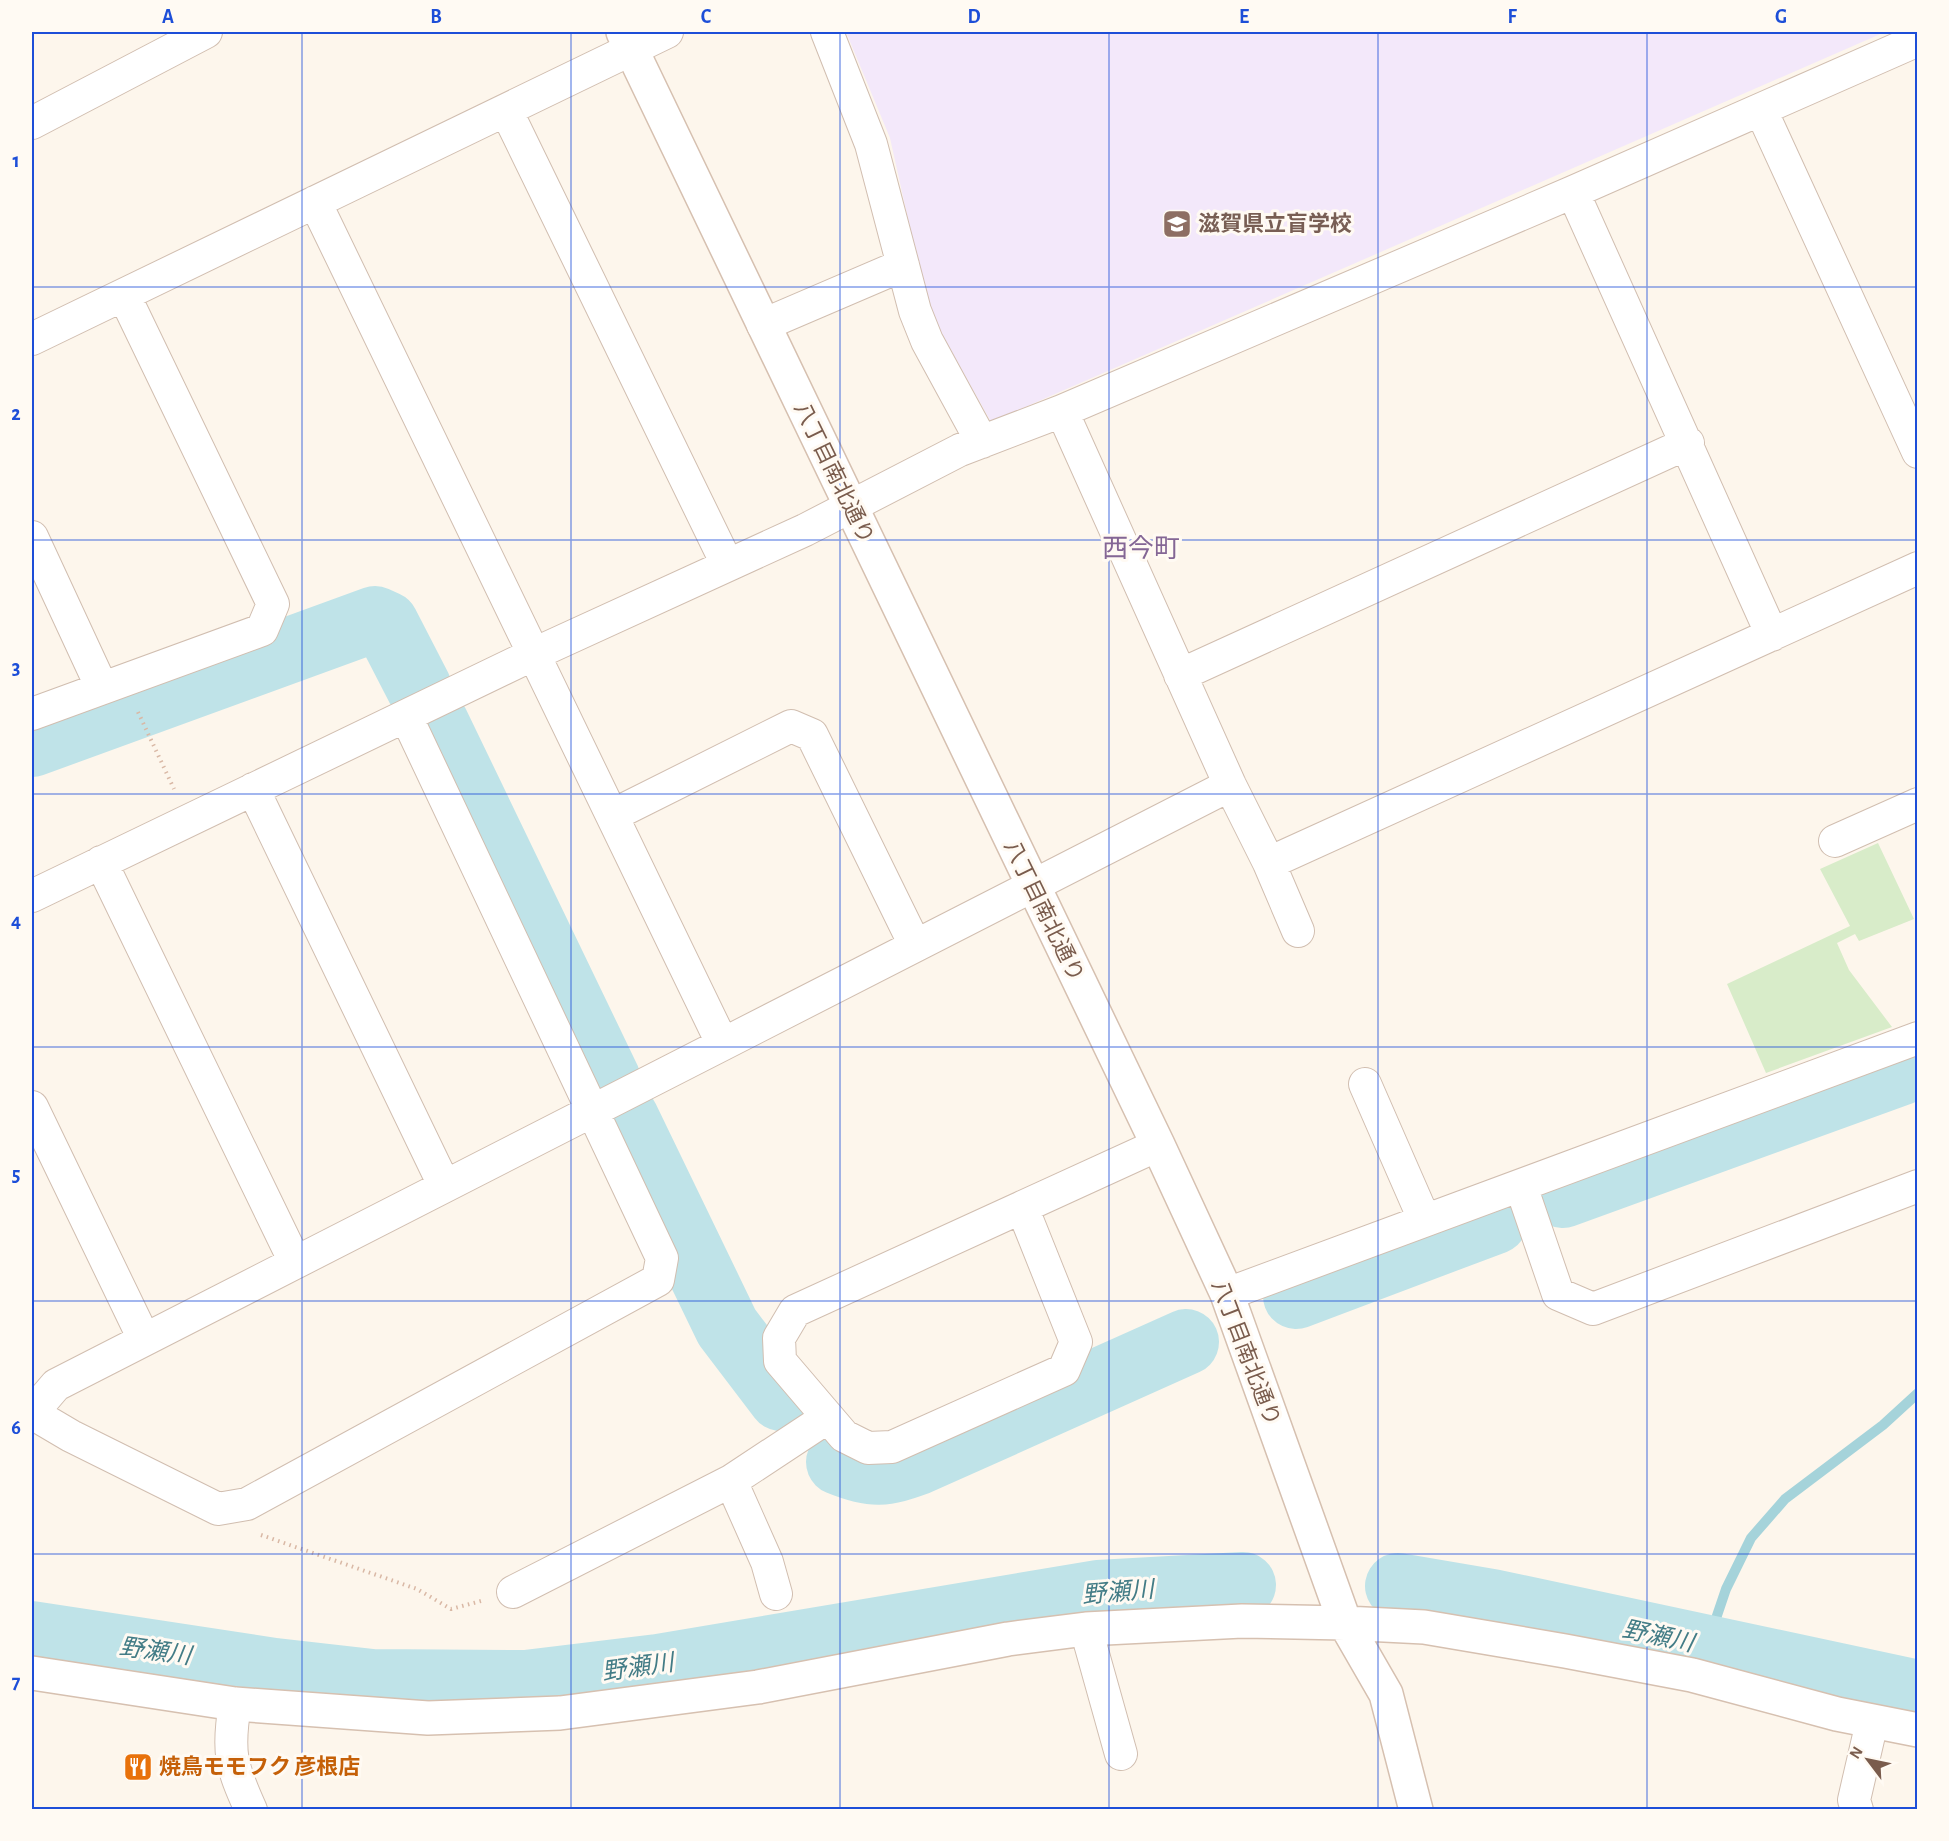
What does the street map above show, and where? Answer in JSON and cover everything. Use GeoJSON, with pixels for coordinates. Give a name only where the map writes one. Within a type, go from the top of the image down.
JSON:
{"type":"FeatureCollection","features":[{"type":"Feature","properties":{"kind":"street"},"geometry":{"type":"LineString","coordinates":[[32,123],[206,32]]}},
{"type":"Feature","properties":{"kind":"street"},"geometry":{"type":"LineString","coordinates":[[32,339],[506,110],[627,40],[667,32]]}},
{"type":"Feature","properties":{"kind":"street"},"geometry":{"type":"LineString","coordinates":[[827,32],[871,144],[903,265],[927,341],[982,442]]}},
{"type":"Feature","properties":{"kind":"street","name":"八丁目南北通り"},"geometry":{"type":"LineString","coordinates":[[627,40],[1032,888],[1158,1145],[1227,1294],[1345,1623],[1386,1694],[1416,1809]]}},
{"type":"Feature","properties":{"kind":"street"},"geometry":{"type":"LineString","coordinates":[[32,896],[534,654],[805,530],[849,505],[960,450],[1062,411],[1574,192],[1917,40]]}},
{"type":"Feature","properties":{"kind":"street"},"geometry":{"type":"LineString","coordinates":[[506,110],[727,564]]}},
{"type":"Feature","properties":{"kind":"street"},"geometry":{"type":"LineString","coordinates":[[1761,110],[1917,452]]}},
{"type":"Feature","properties":{"kind":"street"},"geometry":{"type":"LineString","coordinates":[[1574,192],[1772,635]]}},
{"type":"Feature","properties":{"kind":"street"},"geometry":{"type":"LineString","coordinates":[[315,202],[722,1043]]}},
{"type":"Feature","properties":{"kind":"street"},"geometry":{"type":"LineString","coordinates":[[763,325],[903,265]]}},
{"type":"Feature","properties":{"kind":"street"},"geometry":{"type":"LineString","coordinates":[[32,714],[262,630],[273,604],[124,295]]}},
{"type":"Feature","properties":{"kind":"street"},"geometry":{"type":"LineString","coordinates":[[1062,411],[1298,931]]}},
{"type":"Feature","properties":{"kind":"street"},"geometry":{"type":"LineString","coordinates":[[1180,675],[1688,443]]}},
{"type":"Feature","properties":{"kind":"street"},"geometry":{"type":"LineString","coordinates":[[32,537],[102,688]]}},
{"type":"Feature","properties":{"kind":"street"},"geometry":{"type":"LineString","coordinates":[[1269,863],[1917,568]]}},
{"type":"Feature","properties":{"kind":"street"},"geometry":{"type":"LineString","coordinates":[[406,716],[594,1110],[662,1258],[658,1280],[248,1504],[218,1509],[71,1436],[32,1413],[56,1385],[594,1110],[722,1043],[1032,888],[1230,785]]}},
{"type":"Feature","properties":{"kind":"street"},"geometry":{"type":"LineString","coordinates":[[612,815],[791,726],[812,735],[915,945]]}},
{"type":"Feature","properties":{"kind":"street"},"geometry":{"type":"LineString","coordinates":[[252,789],[444,1185]]}},
{"type":"Feature","properties":{"kind":"street"},"geometry":{"type":"LineString","coordinates":[[1835,841],[1917,804]]}},
{"type":"Feature","properties":{"kind":"street"},"geometry":{"type":"LineString","coordinates":[[101,862],[295,1262]]}},
{"type":"Feature","properties":{"kind":"street"},"geometry":{"type":"LineString","coordinates":[[1227,1294],[1917,1038]]}},
{"type":"Feature","properties":{"kind":"street"},"geometry":{"type":"LineString","coordinates":[[1365,1084],[1424,1219]]}},
{"type":"Feature","properties":{"kind":"street"},"geometry":{"type":"LineString","coordinates":[[32,1107],[38,1140],[144,1339]]}},
{"type":"Feature","properties":{"kind":"street"},"geometry":{"type":"LineString","coordinates":[[1022,1207],[1076,1342],[1064,1370],[892,1447],[868,1448],[844,1436],[780,1361],[778,1338],[795,1311],[1022,1207],[1158,1145]]}},
{"type":"Feature","properties":{"kind":"street"},"geometry":{"type":"LineString","coordinates":[[1521,1186],[1558,1294],[1593,1309],[1917,1186]]}},
{"type":"Feature","properties":{"kind":"street"},"geometry":{"type":"LineString","coordinates":[[513,1592],[731,1481],[828,1417]]}},
{"type":"Feature","properties":{"kind":"street"},"geometry":{"type":"LineString","coordinates":[[731,1481],[767,1562],[776,1594]]}},
{"type":"Feature","properties":{"kind":"street"},"geometry":{"type":"LineString","coordinates":[[32,1672],[235,1704],[428,1718],[560,1713],[758,1687],[1008,1639],[1086,1629],[1242,1621],[1345,1623],[1424,1627],[1565,1651],[1692,1675],[1872,1722],[1917,1730]]}},
{"type":"Feature","properties":{"kind":"street"},"geometry":{"type":"LineString","coordinates":[[1086,1629],[1121,1754]]}},
{"type":"Feature","properties":{"kind":"street"},"geometry":{"type":"LineString","coordinates":[[235,1704],[231,1731],[232,1768],[251,1809]]}},
{"type":"Feature","properties":{"kind":"street"},"geometry":{"type":"LineString","coordinates":[[1857,1809],[1854,1800],[1872,1722]]}},
{"type":"Feature","properties":{"kind":"path"},"geometry":{"type":"LineString","coordinates":[[139,714],[189,819]]}},
{"type":"Feature","properties":{"kind":"path"},"geometry":{"type":"LineString","coordinates":[[231,1507],[236,1527],[417,1589],[451,1610],[513,1592]]}},
{"type":"Feature","properties":{"kind":"shaded area","name":"滋賀県立盲学校"},"geometry":{"type":"Polygon","coordinates":[[[846,32],[1885,32],[991,422],[928,309],[890,138],[846,32]]]}},
{"type":"Feature","properties":{"kind":"green space"},"geometry":{"type":"Polygon","coordinates":[[[1878,843],[1914,919],[1859,941],[1855,934],[1837,943],[1849,970],[1892,1027],[1766,1073],[1727,984],[1850,926],[1820,869],[1878,843]]]}},
{"type":"Feature","properties":{"kind":"waterway"},"geometry":{"type":"LineString","coordinates":[[32,744],[375,619],[386,624],[419,688]]}},
{"type":"Feature","properties":{"kind":"waterway"},"geometry":{"type":"LineString","coordinates":[[436,723],[608,1080]]}},
{"type":"Feature","properties":{"kind":"waterway"},"geometry":{"type":"LineString","coordinates":[[1563,1195],[1902,1072]]}},
{"type":"Feature","properties":{"kind":"waterway"},"geometry":{"type":"LineString","coordinates":[[626,1118],[727,1327],[781,1398]]}},
{"type":"Feature","properties":{"kind":"waterway"},"geometry":{"type":"LineString","coordinates":[[1296,1296],[1495,1221]]}},
{"type":"Feature","properties":{"kind":"waterway"},"geometry":{"type":"LineString","coordinates":[[839,1462],[861,1470],[879,1472],[907,1466],[1186,1342]]}},
{"type":"Feature","properties":{"kind":"waterway"},"geometry":{"type":"LineString","coordinates":[[1706,1648],[1726,1589],[1751,1538],[1785,1499],[1883,1425],[1918,1393]]}},
{"type":"Feature","properties":{"kind":"waterway","name":"野瀬川"},"geometry":{"type":"LineString","coordinates":[[32,1634],[275,1671],[372,1682],[526,1683],[658,1667],[1098,1593],[1243,1585]]}},
{"type":"Feature","properties":{"kind":"waterway","name":"野瀬川"},"geometry":{"type":"LineString","coordinates":[[1398,1586],[1492,1602],[1918,1693]]}},
{"type":"Feature","properties":{"kind":"place","name":"滋賀県立盲学校"},"geometry":{"type":"Point","coordinates":[1177,224]}},
{"type":"Feature","properties":{"kind":"place","name":"焼鳥モモフク 彦根店"},"geometry":{"type":"Point","coordinates":[138,1767]}},
{"type":"Feature","properties":{"kind":"district","name":"西今町"},"geometry":{"type":"Point","coordinates":[1141,549]}}]}
